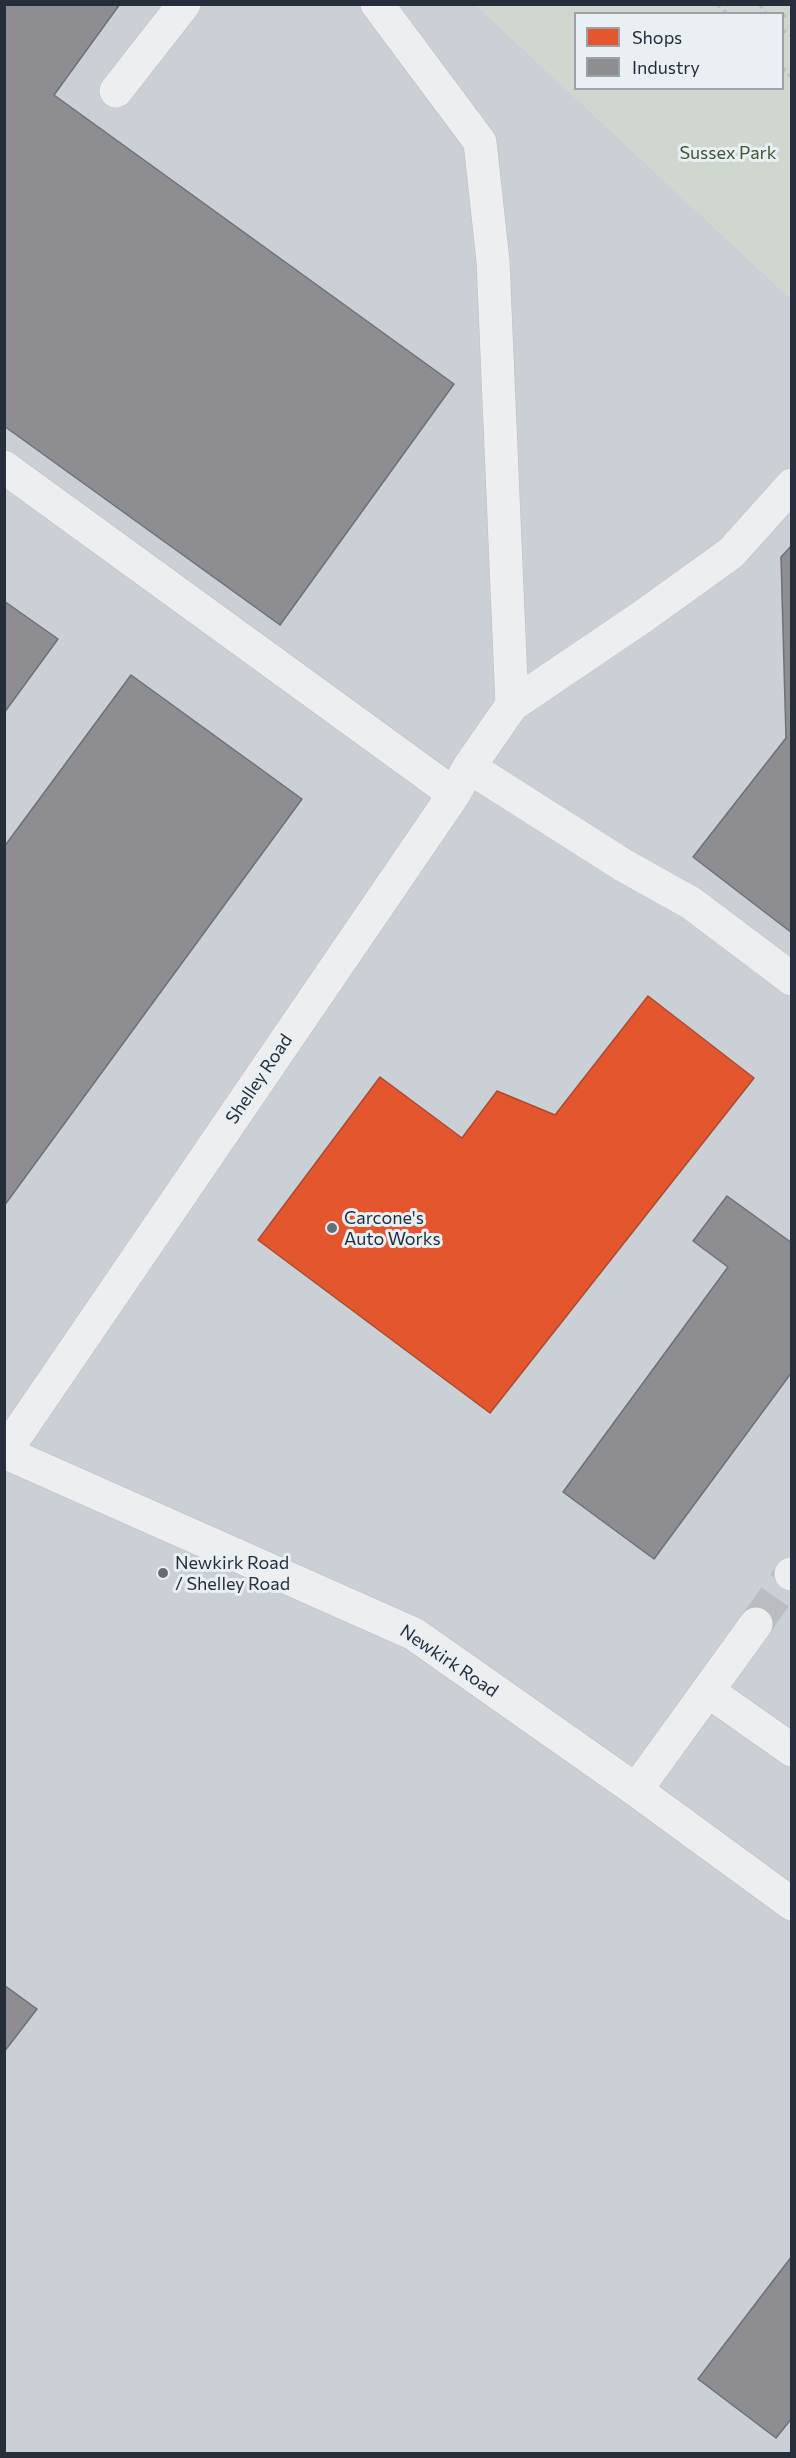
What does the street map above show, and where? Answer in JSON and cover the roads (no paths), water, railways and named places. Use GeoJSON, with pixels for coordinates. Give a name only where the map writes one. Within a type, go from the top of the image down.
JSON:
{"type":"FeatureCollection","features":[{"type":"Feature","properties":{"kind":"street"},"geometry":{"type":"LineString","coordinates":[[116,91],[184,4]]}},
{"type":"Feature","properties":{"kind":"street"},"geometry":{"type":"LineString","coordinates":[[377,4],[480,142],[493,261],[512,705]]}},
{"type":"Feature","properties":{"kind":"street"},"geometry":{"type":"LineString","coordinates":[[4,467],[462,780],[692,903],[792,980]]}},
{"type":"Feature","properties":{"kind":"street"},"geometry":{"type":"LineString","coordinates":[[512,705],[642,617],[731,553],[792,484]]}},
{"type":"Feature","properties":{"kind":"street","name":"Shelley Road"},"geometry":{"type":"LineString","coordinates":[[5,1452],[512,705]]}},
{"type":"Feature","properties":{"kind":"street","name":"Newkirk Road"},"geometry":{"type":"LineString","coordinates":[[5,1452],[414,1634],[636,1790],[792,1904]]}},
{"type":"Feature","properties":{"kind":"street"},"geometry":{"type":"LineString","coordinates":[[636,1790],[756,1624]]}},
{"type":"Feature","properties":{"kind":"street"},"geometry":{"type":"LineString","coordinates":[[708,1691],[792,1750]]}},
{"type":"Feature","properties":{"kind":"tunnel"},"geometry":{"type":"LineString","coordinates":[[756,1624],[791,1574]]}},
{"type":"Feature","properties":{"kind":"place","name":"Carcone's Auto Works"},"geometry":{"type":"Point","coordinates":[332,1228]}},
{"type":"Feature","properties":{"kind":"place","name":"Newkirk Road / Shelley Road"},"geometry":{"type":"Point","coordinates":[163,1573]}},
{"type":"Feature","properties":{"kind":"park label","name":"Sussex Park"},"geometry":{"type":"Point","coordinates":[728,153]}}]}
